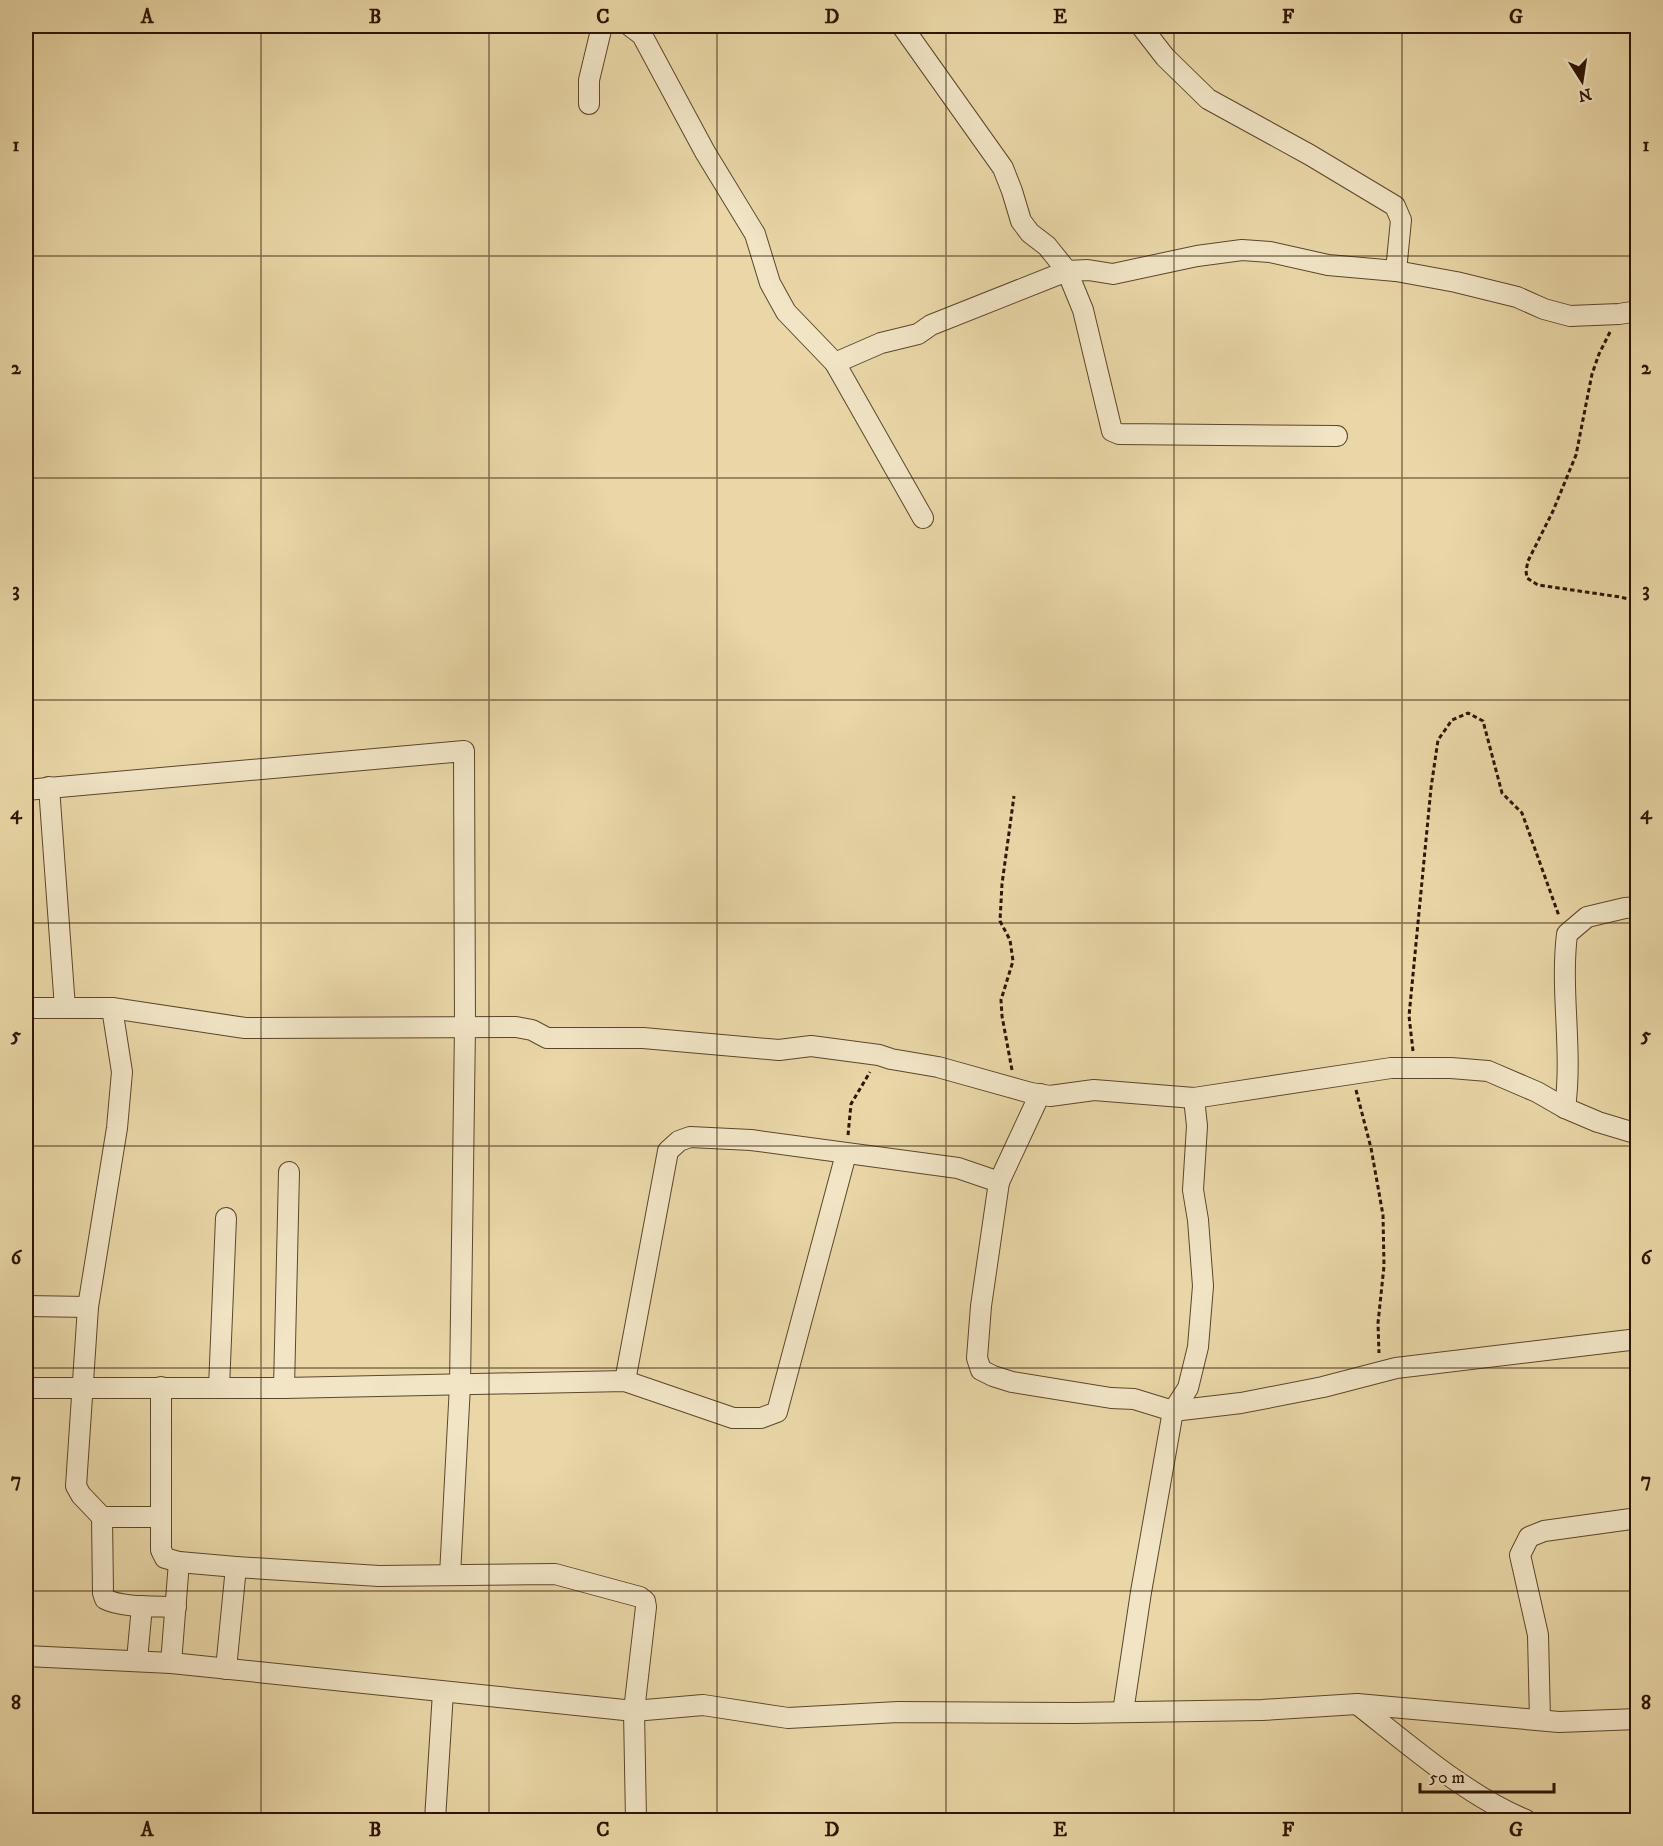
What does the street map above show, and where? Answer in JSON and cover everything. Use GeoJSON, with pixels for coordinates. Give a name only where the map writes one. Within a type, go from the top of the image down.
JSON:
{"type":"FeatureCollection","features":[{"type":"Feature","properties":{"kind":"street"},"geometry":{"type":"LineString","coordinates":[[589,104],[589,80],[602,26]]}},
{"type":"Feature","properties":{"kind":"street"},"geometry":{"type":"LineString","coordinates":[[630,26],[642,35],[705,152],[755,234],[770,283],[786,312],[835,363],[923,518]]}},
{"type":"Feature","properties":{"kind":"street"},"geometry":{"type":"LineString","coordinates":[[902,26],[1003,168],[1021,221],[1030,233],[1047,246],[1067,271],[1083,310],[1112,431],[1119,434],[1337,436]]}},
{"type":"Feature","properties":{"kind":"street"},"geometry":{"type":"LineString","coordinates":[[1140,26],[1165,57],[1208,99],[1310,155],[1395,206],[1401,220],[1396,271]]}},
{"type":"Feature","properties":{"kind":"street"},"geometry":{"type":"LineString","coordinates":[[835,363],[881,343],[918,334],[931,325],[1067,271],[1088,270],[1113,274],[1197,256],[1242,250],[1270,252],[1328,265],[1396,271],[1456,282],[1517,297],[1544,309],[1570,316],[1628,313]]}},
{"type":"Feature","properties":{"kind":"street"},"geometry":{"type":"LineString","coordinates":[[26,789],[464,751],[465,1027],[460,1385],[450,1575]]}},
{"type":"Feature","properties":{"kind":"street"},"geometry":{"type":"LineString","coordinates":[[49,786],[65,1008]]}},
{"type":"Feature","properties":{"kind":"street"},"geometry":{"type":"LineString","coordinates":[[1565,1108],[1568,1087],[1564,958],[1567,934],[1587,917],[1638,907]]}},
{"type":"Feature","properties":{"kind":"street"},"geometry":{"type":"LineString","coordinates":[[26,1008],[112,1008],[245,1028],[516,1027],[532,1030],[547,1038],[643,1038],[779,1050],[811,1046],[879,1055],[938,1067],[1050,1096],[1094,1090],[1194,1098],[1392,1068],[1451,1068],[1488,1071],[1598,1122],[1638,1134]]}},
{"type":"Feature","properties":{"kind":"street"},"geometry":{"type":"LineString","coordinates":[[112,1008],[122,1071],[117,1128],[88,1307],[76,1486],[81,1495],[102,1517],[105,1599],[110,1602],[176,1607]]}},
{"type":"Feature","properties":{"kind":"street"},"geometry":{"type":"LineString","coordinates":[[1040,1094],[999,1182],[981,1306],[977,1358],[981,1370],[993,1376],[1012,1382],[1111,1398],[1134,1399],[1173,1411],[1240,1403],[1323,1387],[1396,1368],[1638,1340]]}},
{"type":"Feature","properties":{"kind":"street"},"geometry":{"type":"LineString","coordinates":[[1123,1712],[1141,1592],[1173,1411],[1188,1388],[1198,1347],[1203,1286],[1198,1220],[1193,1190],[1197,1126],[1194,1098]]}},
{"type":"Feature","properties":{"kind":"street"},"geometry":{"type":"LineString","coordinates":[[625,1382],[668,1151],[679,1141],[690,1137],[751,1140],[958,1168],[999,1182]]}},
{"type":"Feature","properties":{"kind":"street"},"geometry":{"type":"LineString","coordinates":[[26,1388],[284,1388],[625,1382],[733,1418],[761,1418],[777,1412],[846,1154]]}},
{"type":"Feature","properties":{"kind":"street"},"geometry":{"type":"LineString","coordinates":[[284,1388],[289,1172]]}},
{"type":"Feature","properties":{"kind":"street"},"geometry":{"type":"LineString","coordinates":[[219,1388],[226,1218]]}},
{"type":"Feature","properties":{"kind":"street"},"geometry":{"type":"LineString","coordinates":[[26,1306],[88,1307]]}},
{"type":"Feature","properties":{"kind":"street"},"geometry":{"type":"LineString","coordinates":[[161,1388],[161,1550],[165,1558],[179,1562],[236,1567],[379,1576],[555,1574],[640,1597],[645,1601],[634,1711],[636,1821]]}},
{"type":"Feature","properties":{"kind":"street"},"geometry":{"type":"LineString","coordinates":[[102,1517],[161,1517]]}},
{"type":"Feature","properties":{"kind":"street"},"geometry":{"type":"LineString","coordinates":[[1540,1720],[1539,1635],[1520,1555],[1529,1537],[1544,1531],[1638,1518]]}},
{"type":"Feature","properties":{"kind":"street"},"geometry":{"type":"LineString","coordinates":[[171,1663],[179,1562]]}},
{"type":"Feature","properties":{"kind":"street"},"geometry":{"type":"LineString","coordinates":[[226,1669],[236,1567]]}},
{"type":"Feature","properties":{"kind":"street"},"geometry":{"type":"LineString","coordinates":[[137,1660],[142,1605]]}},
{"type":"Feature","properties":{"kind":"street"},"geometry":{"type":"LineString","coordinates":[[26,1656],[171,1663],[634,1711],[703,1705],[788,1718],[898,1712],[1075,1713],[1262,1710],[1357,1704],[1559,1722],[1638,1719]]}},
{"type":"Feature","properties":{"kind":"street"},"geometry":{"type":"LineString","coordinates":[[435,1821],[443,1692]]}},
{"type":"Feature","properties":{"kind":"street"},"geometry":{"type":"LineString","coordinates":[[1357,1704],[1443,1771],[1506,1812],[1526,1821]]}},
{"type":"Feature","properties":{"kind":"path"},"geometry":{"type":"LineString","coordinates":[[1628,313],[1599,354],[1576,455],[1528,561],[1526,571],[1527,578],[1538,585],[1638,601]]}},
{"type":"Feature","properties":{"kind":"path"},"geometry":{"type":"LineString","coordinates":[[1415,1068],[1409,1016],[1431,788],[1438,740],[1452,720],[1468,713],[1483,721],[1502,793],[1522,813],[1552,900],[1567,934]]}},
{"type":"Feature","properties":{"kind":"path"},"geometry":{"type":"LineString","coordinates":[[1014,796],[1002,884],[1000,921],[1010,940],[1013,961],[1001,1000],[1016,1088]]}},
{"type":"Feature","properties":{"kind":"path"},"geometry":{"type":"LineString","coordinates":[[846,1154],[851,1104],[879,1055]]}},
{"type":"Feature","properties":{"kind":"path"},"geometry":{"type":"LineString","coordinates":[[1352,1074],[1371,1148],[1383,1215],[1384,1266],[1378,1323],[1379,1372]]}}]}
